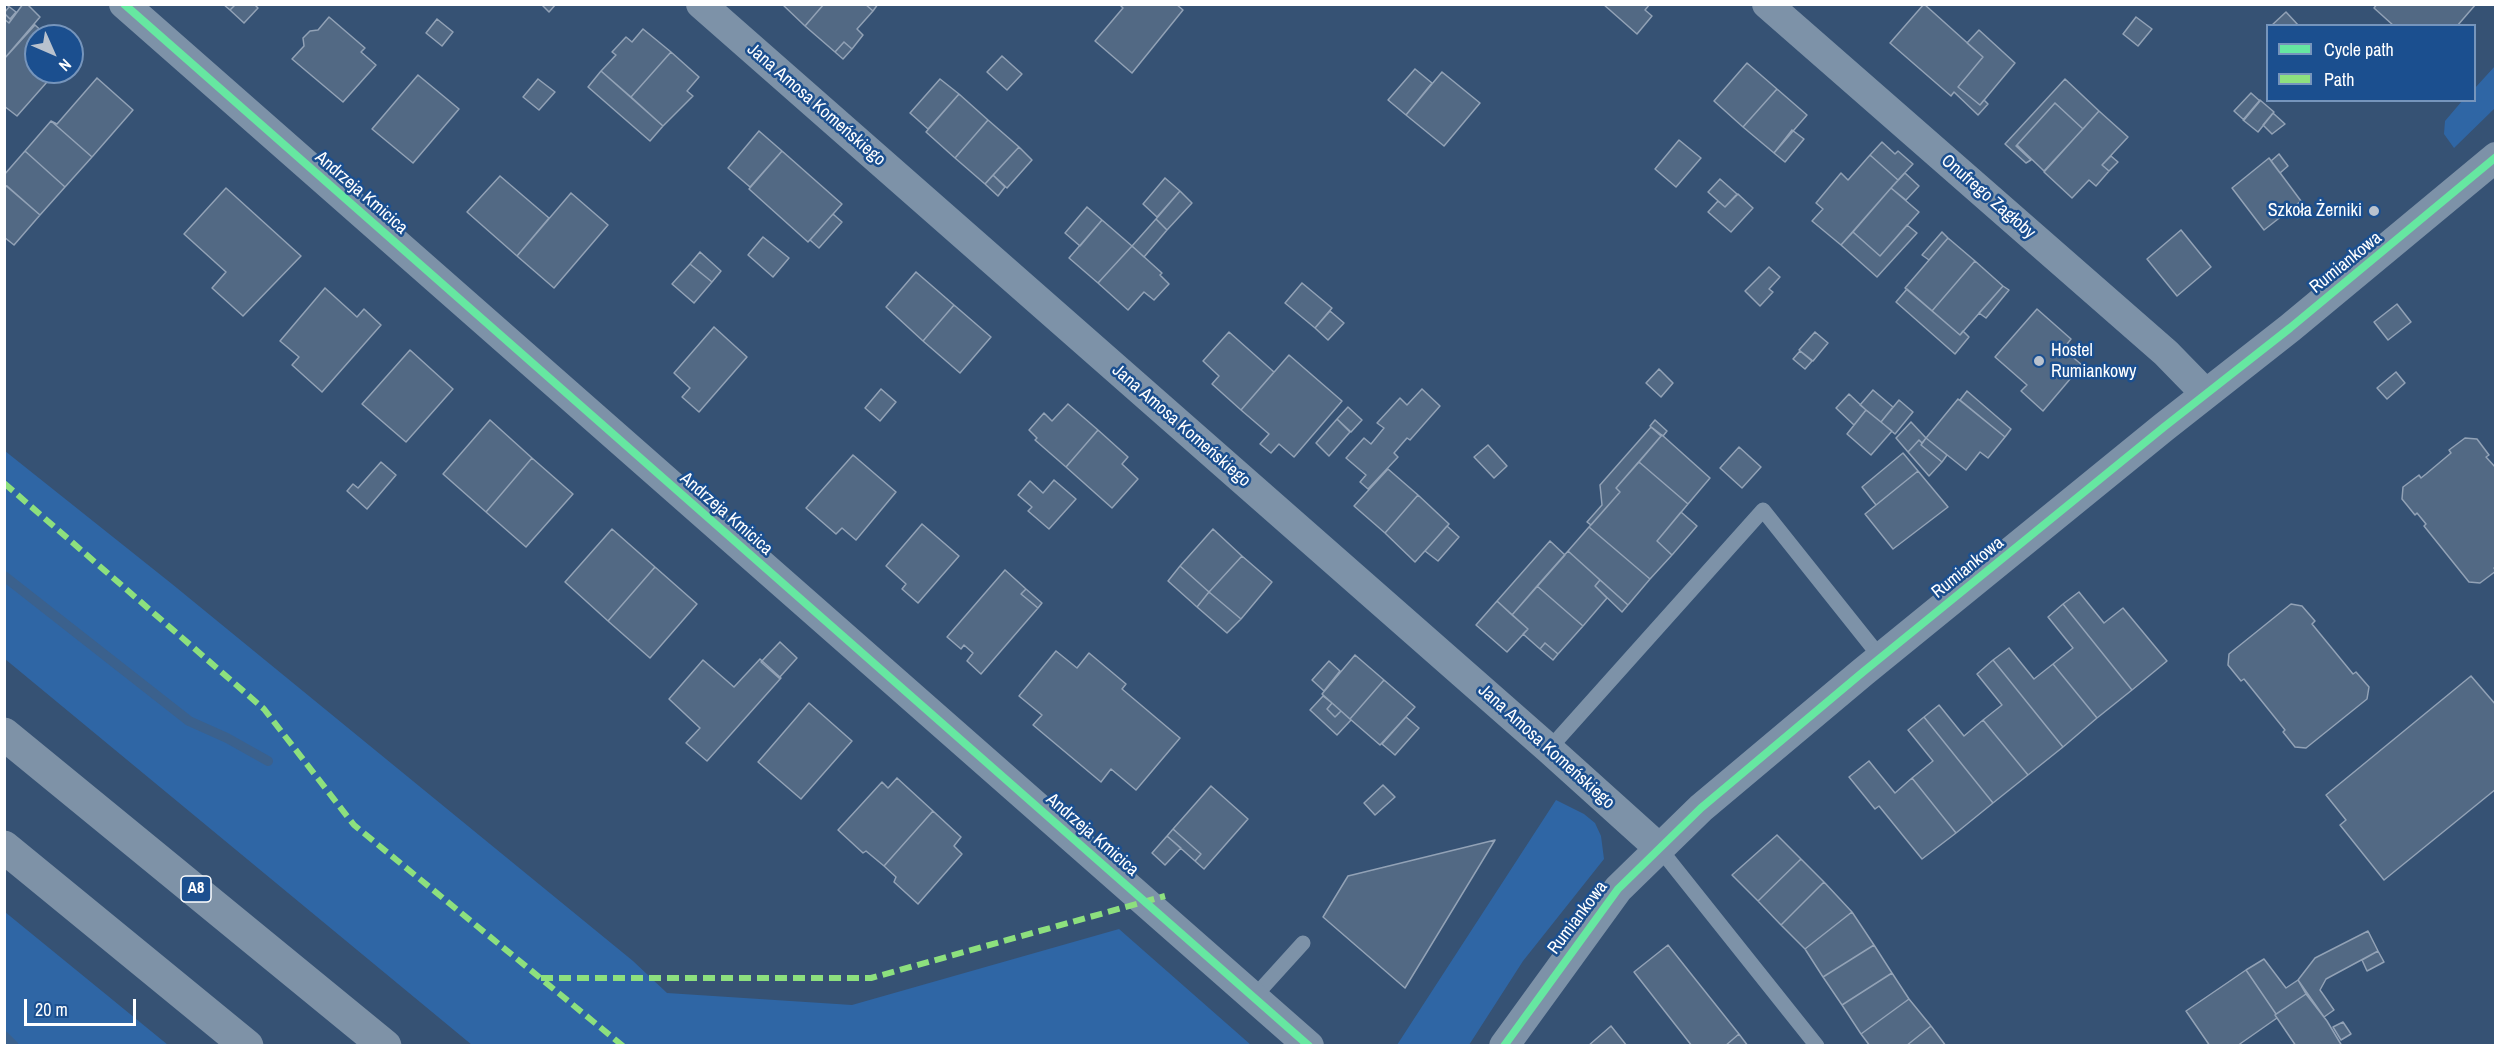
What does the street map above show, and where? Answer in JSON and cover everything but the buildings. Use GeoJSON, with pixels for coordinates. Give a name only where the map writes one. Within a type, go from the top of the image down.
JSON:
{"type":"FeatureCollection","features":[{"type":"Feature","properties":{"kind":"highway","name":"A8"},"geometry":{"type":"LineString","coordinates":[[4,734],[385,1046]]}},
{"type":"Feature","properties":{"kind":"highway"},"geometry":{"type":"LineString","coordinates":[[4,847],[247,1046]]}},
{"type":"Feature","properties":{"kind":"street","name":"Andrzeja Kmicica"},"geometry":{"type":"LineString","coordinates":[[124,4],[1310,1046]]}},
{"type":"Feature","properties":{"kind":"street","name":"Jana Amosa Komeńskiego"},"geometry":{"type":"LineString","coordinates":[[701,4],[1550,749],[1660,849]]}},
{"type":"Feature","properties":{"kind":"street","name":"Onufrego Zagłoby"},"geometry":{"type":"LineString","coordinates":[[1767,4],[2166,353],[2206,394]]}},
{"type":"Feature","properties":{"kind":"street","name":"Rumiankowa"},"geometry":{"type":"LineString","coordinates":[[1504,1046],[1618,889],[1701,808],[1881,658],[2379,255],[2496,157]]}},
{"type":"Feature","properties":{"kind":"lane"},"geometry":{"type":"LineString","coordinates":[[1550,749],[1763,510],[1881,658]]}},
{"type":"Feature","properties":{"kind":"lane"},"geometry":{"type":"LineString","coordinates":[[1660,849],[1817,1046]]}},
{"type":"Feature","properties":{"kind":"lane"},"geometry":{"type":"LineString","coordinates":[[1254,997],[1303,944]]}},
{"type":"Feature","properties":{"kind":"shaded area"},"geometry":{"type":"Polygon","coordinates":[[[2495,66],[2495,108],[2454,148],[2444,134],[2445,121],[2461,102],[2476,102],[2476,87],[2495,66]]]}},
{"type":"Feature","properties":{"kind":"shaded area"},"geometry":{"type":"Polygon","coordinates":[[[5,451],[172,584],[633,961],[667,993],[852,1005],[1119,929],[1251,1045],[472,1045],[5,659],[5,451]]]}},
{"type":"Feature","properties":{"kind":"shaded area"},"geometry":{"type":"Polygon","coordinates":[[[1556,800],[1584,814],[1595,823],[1601,836],[1604,859],[1523,961],[1469,1045],[1397,1045],[1556,800]]]}},
{"type":"Feature","properties":{"kind":"shaded area"},"geometry":{"type":"Polygon","coordinates":[[[5,912],[168,1045],[5,1045],[5,912]]]}},
{"type":"Feature","properties":{"kind":"waterway"},"geometry":{"type":"LineString","coordinates":[[4,576],[189,721],[227,738],[268,761]]}},
{"type":"Feature","properties":{"kind":"waterway"},"geometry":{"type":"LineString","coordinates":[[4,1036],[14,1046]]}},
{"type":"Feature","properties":{"kind":"marked path"},"geometry":{"type":"LineString","coordinates":[[4,483],[264,709],[354,825],[623,1046]]}},
{"type":"Feature","properties":{"kind":"marked path"},"geometry":{"type":"LineString","coordinates":[[541,978],[871,978],[1165,896]]}},
{"type":"Feature","properties":{"kind":"cycle path"},"geometry":{"type":"LineString","coordinates":[[124,4],[1309,1046]]}},
{"type":"Feature","properties":{"kind":"cycle path"},"geometry":{"type":"LineString","coordinates":[[1504,1046],[1618,889],[1701,808],[1863,672],[2164,427],[2290,328],[2496,157]]}},
{"type":"Feature","properties":{"kind":"place","name":"Szkoła Żerniki"},"geometry":{"type":"Point","coordinates":[2374,211]}},
{"type":"Feature","properties":{"kind":"place","name":"Hostel Rumiankowy"},"geometry":{"type":"Point","coordinates":[2039,361]}}]}
